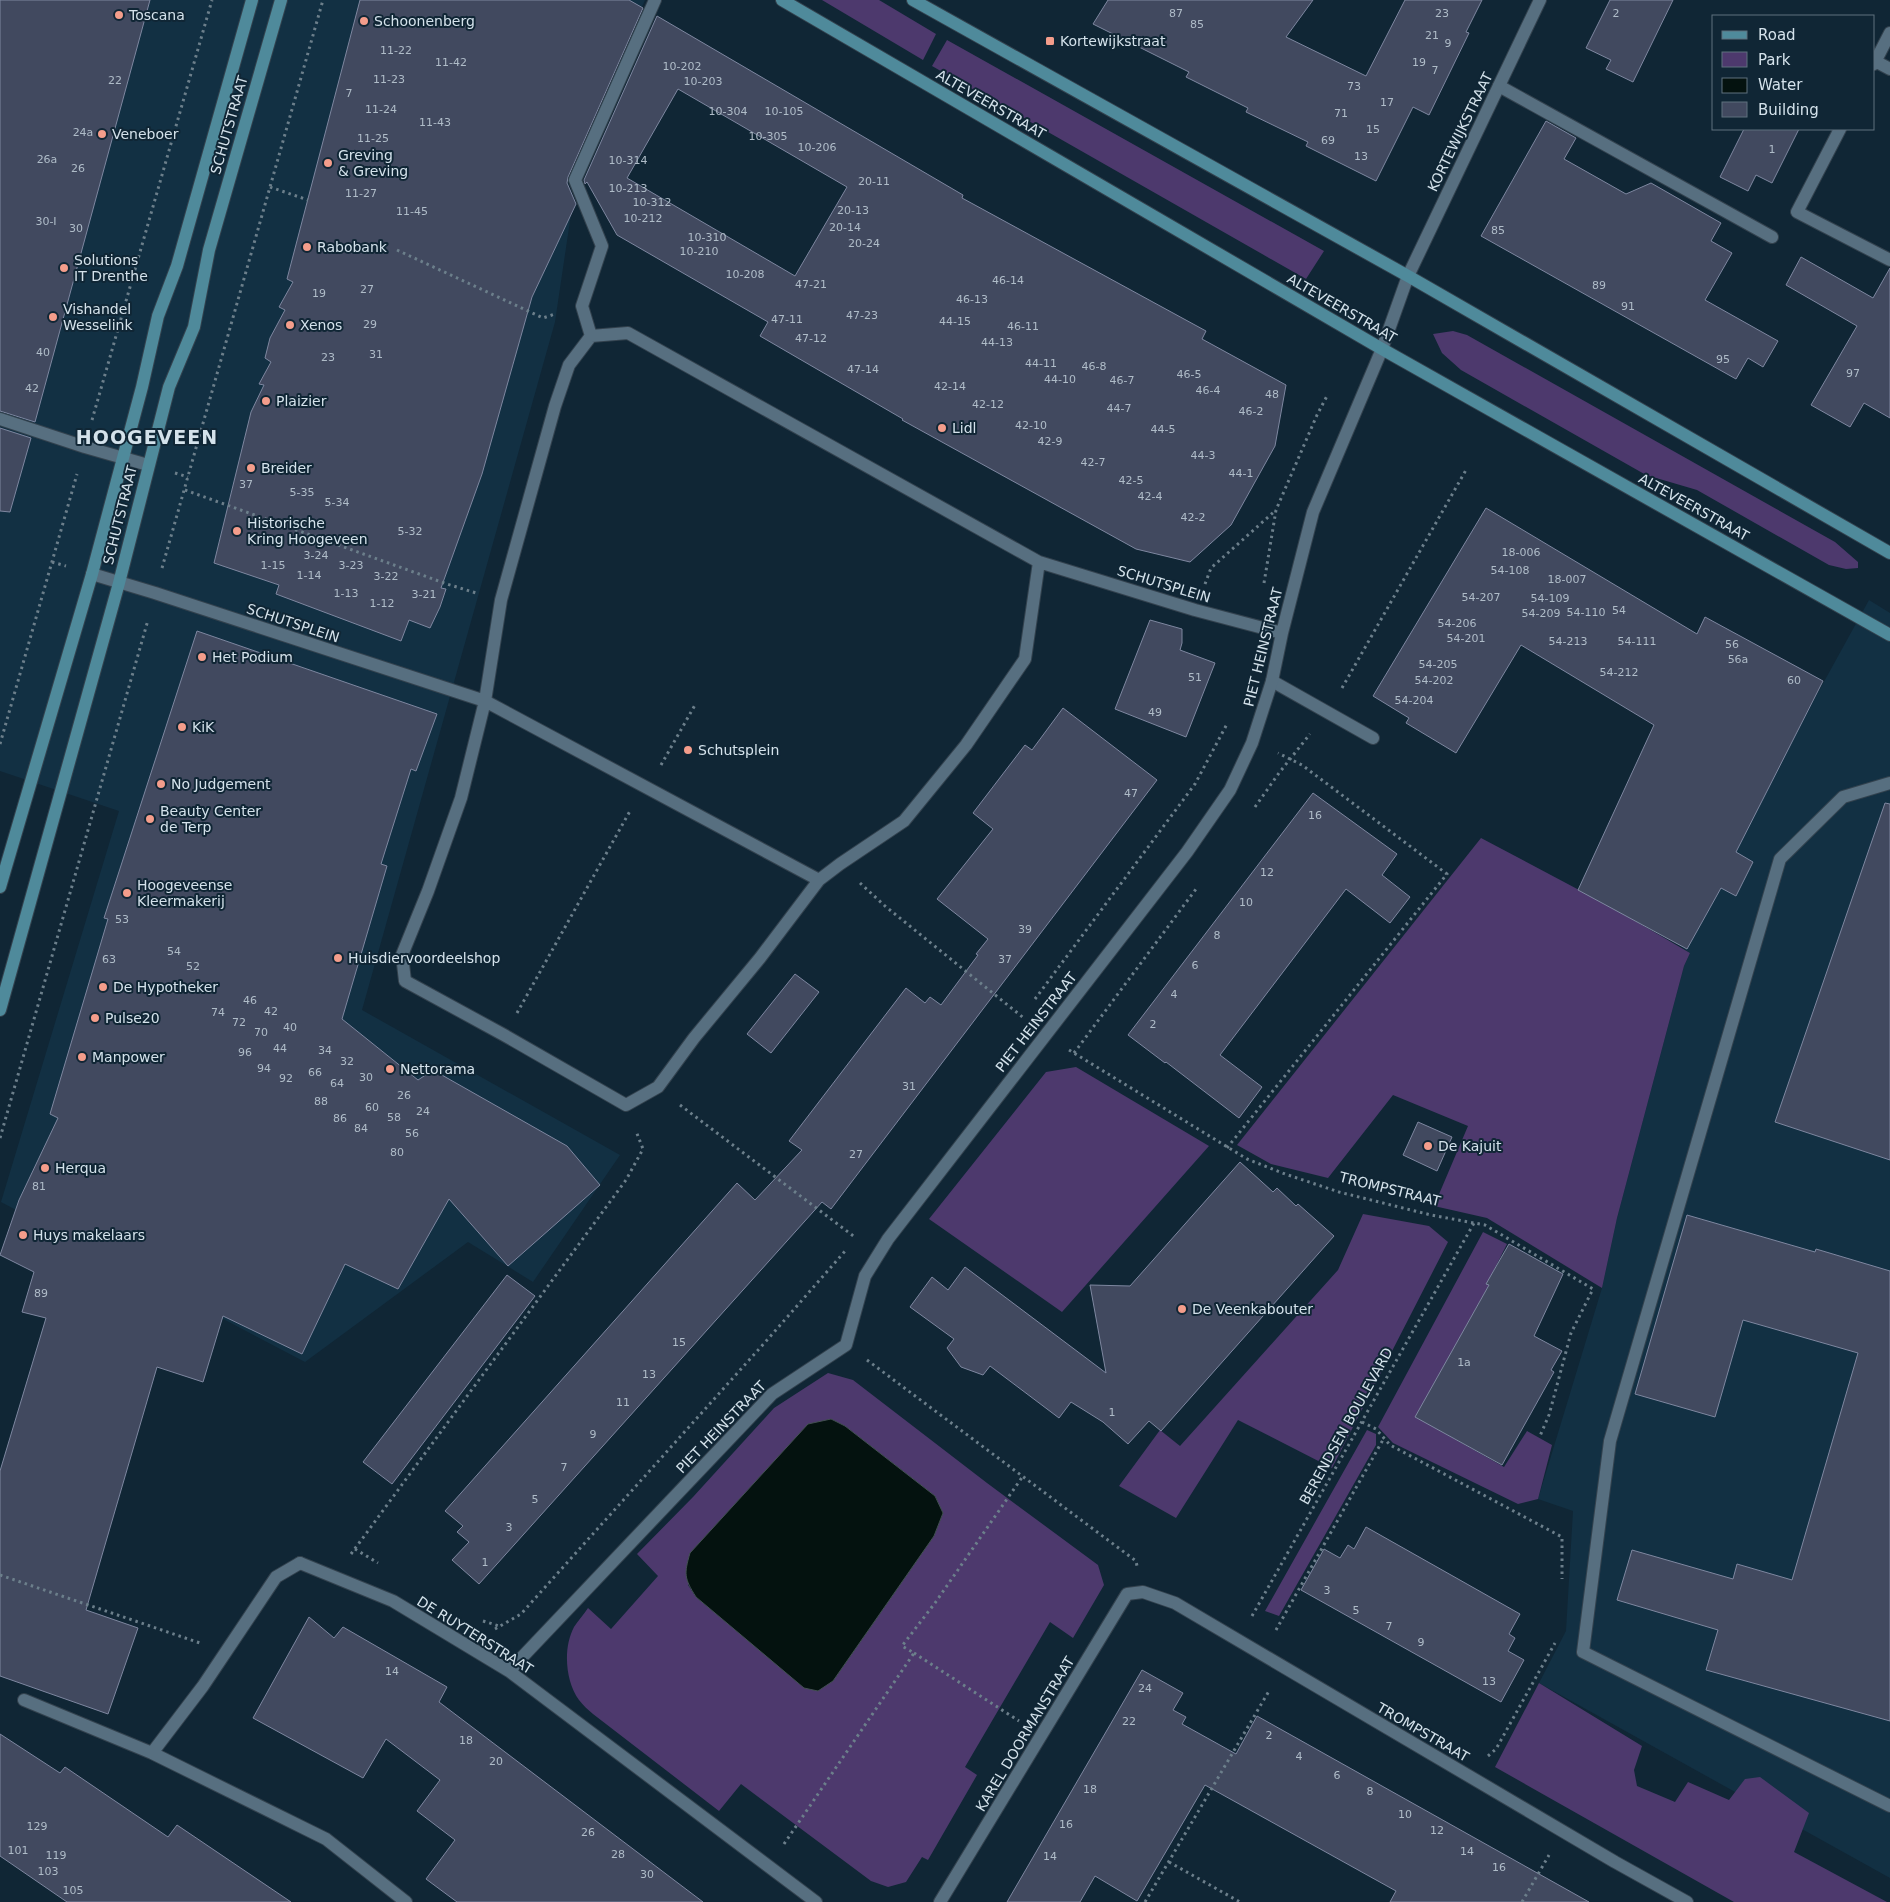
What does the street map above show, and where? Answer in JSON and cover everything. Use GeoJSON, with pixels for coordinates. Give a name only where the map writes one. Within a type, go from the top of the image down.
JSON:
{"type":"FeatureCollection","features":[{"type":"Feature","properties":{"kind":"street","name":"SCHUTSTRAAT"},"geometry":{"type":"LineString","coordinates":[[0,887],[92,574],[142,387],[158,316],[177,266],[252,0]]}},
{"type":"Feature","properties":{"kind":"street","name":"SCHUTSTRAAT"},"geometry":{"type":"LineString","coordinates":[[0,1010],[119,583],[169,387],[194,327],[209,250],[281,0]]}},
{"type":"Feature","properties":{"kind":"street"},"geometry":{"type":"LineString","coordinates":[[655,0],[576,180],[602,246],[582,306],[591,336],[569,364],[555,406],[501,600],[485,701],[461,798],[428,891],[402,955],[405,981],[626,1105],[658,1088],[694,1038],[760,958],[819,880],[904,821],[966,745],[1025,659],[1039,562]]}},
{"type":"Feature","properties":{"kind":"street","name":"ALTEVEERSTRAAT"},"geometry":{"type":"LineString","coordinates":[[782,0],[1382,348],[1890,635]]}},
{"type":"Feature","properties":{"kind":"street"},"geometry":{"type":"LineString","coordinates":[[913,0],[1408,276],[1890,553]]}},
{"type":"Feature","properties":{"kind":"street","name":"KORTEWIJKSTRAAT"},"geometry":{"type":"LineString","coordinates":[[1408,276],[1540,0]]}},
{"type":"Feature","properties":{"kind":"street"},"geometry":{"type":"LineString","coordinates":[[1875,60],[1890,33]]}},
{"type":"Feature","properties":{"kind":"street"},"geometry":{"type":"LineString","coordinates":[[1875,62],[1890,69]]}},
{"type":"Feature","properties":{"kind":"street"},"geometry":{"type":"LineString","coordinates":[[1499,86],[1772,237]]}},
{"type":"Feature","properties":{"kind":"street"},"geometry":{"type":"LineString","coordinates":[[1839,130],[1797,212],[1890,260]]}},
{"type":"Feature","properties":{"kind":"street","name":"PIET HEINSTRAAT"},"geometry":{"type":"LineString","coordinates":[[510,1671],[772,1394],[846,1345],[865,1276],[888,1239],[1187,852],[1230,790],[1252,743],[1272,681],[1282,633],[1313,512],[1382,348],[1408,276]]}},
{"type":"Feature","properties":{"kind":"street","name":"SCHUTSPLEIN"},"geometry":{"type":"LineString","coordinates":[[591,336],[628,332],[1039,562],[1195,610],[1282,633]]}},
{"type":"Feature","properties":{"kind":"street"},"geometry":{"type":"LineString","coordinates":[[0,420],[148,465]]}},
{"type":"Feature","properties":{"kind":"street","name":"SCHUTSPLEIN"},"geometry":{"type":"LineString","coordinates":[[92,574],[485,701],[819,880]]}},
{"type":"Feature","properties":{"kind":"street"},"geometry":{"type":"LineString","coordinates":[[1272,681],[1372,738]]}},
{"type":"Feature","properties":{"kind":"street"},"geometry":{"type":"LineString","coordinates":[[1890,783],[1843,797],[1780,859],[1610,1441],[1583,1652],[1890,1806]]}},
{"type":"Feature","properties":{"kind":"street","name":"DE RUYTERSTRAAT"},"geometry":{"type":"LineString","coordinates":[[152,1754],[203,1686],[276,1578],[300,1563],[393,1601],[510,1671],[816,1902]]}},
{"type":"Feature","properties":{"kind":"street","name":"TROMPSTRAAT"},"geometry":{"type":"LineString","coordinates":[[1143,1592],[1175,1603],[1562,1831],[1687,1902]]}},
{"type":"Feature","properties":{"kind":"street","name":"KAREL DOORMANSTRAAT"},"geometry":{"type":"LineString","coordinates":[[940,1902],[1127,1594],[1143,1592]]}},
{"type":"Feature","properties":{"kind":"street"},"geometry":{"type":"LineString","coordinates":[[24,1700],[152,1754],[326,1839],[406,1902]]}},
{"type":"Feature","properties":{"kind":"path"},"geometry":{"type":"LineString","coordinates":[[0,744],[212,0]]}},
{"type":"Feature","properties":{"kind":"path"},"geometry":{"type":"LineString","coordinates":[[270,187],[308,200]]}},
{"type":"Feature","properties":{"kind":"path"},"geometry":{"type":"LineString","coordinates":[[397,250],[543,318],[582,306]]}},
{"type":"Feature","properties":{"kind":"path","name":"PIET HEINSTRAAT"},"geometry":{"type":"LineString","coordinates":[[1256,626],[1276,510],[1328,394]]}},
{"type":"Feature","properties":{"kind":"path"},"geometry":{"type":"LineString","coordinates":[[1250,813],[1290,758],[1328,713],[1466,470]]}},
{"type":"Feature","properties":{"kind":"path"},"geometry":{"type":"LineString","coordinates":[[184,490],[446,584]]}},
{"type":"Feature","properties":{"kind":"path"},"geometry":{"type":"LineString","coordinates":[[1195,610],[1210,568],[1276,510]]}},
{"type":"Feature","properties":{"kind":"path"},"geometry":{"type":"LineString","coordinates":[[504,1035],[550,957],[644,786],[656,775],[695,705]]}},
{"type":"Feature","properties":{"kind":"path","name":"PIET HEINSTRAAT"},"geometry":{"type":"LineString","coordinates":[[1034,1001],[1195,784],[1231,716]]}},
{"type":"Feature","properties":{"kind":"path"},"geometry":{"type":"LineString","coordinates":[[1224,730],[1302,765],[1447,874],[1228,1148]]}},
{"type":"Feature","properties":{"kind":"path","name":"TROMPSTRAAT"},"geometry":{"type":"LineString","coordinates":[[840,864],[885,906],[1045,1036],[1247,1159],[1339,1192],[1431,1215],[1485,1225],[1593,1289],[1571,1333],[1550,1415],[1540,1436]]}},
{"type":"Feature","properties":{"kind":"path"},"geometry":{"type":"LineString","coordinates":[[1074,1053],[1200,884]]}},
{"type":"Feature","properties":{"kind":"path","name":"PIET HEINSTRAAT"},"geometry":{"type":"LineString","coordinates":[[1016,1024],[1028,1009]]}},
{"type":"Feature","properties":{"kind":"path","name":"PIET HEINSTRAAT"},"geometry":{"type":"LineString","coordinates":[[465,1644],[521,1614],[858,1237],[658,1088]]}},
{"type":"Feature","properties":{"kind":"path"},"geometry":{"type":"LineString","coordinates":[[334,1577],[626,1180],[643,1149],[626,1105]]}},
{"type":"Feature","properties":{"kind":"path","name":"BERENDSEN BOULEVARD"},"geometry":{"type":"LineString","coordinates":[[1238,1640],[1474,1223]]}},
{"type":"Feature","properties":{"kind":"path"},"geometry":{"type":"LineString","coordinates":[[846,1345],[1136,1561],[1143,1592]]}},
{"type":"Feature","properties":{"kind":"path"},"geometry":{"type":"LineString","coordinates":[[1362,1422],[1376,1429],[1390,1445],[1562,1536],[1562,1582]]}},
{"type":"Feature","properties":{"kind":"path"},"geometry":{"type":"LineString","coordinates":[[1262,1654],[1384,1438]]}},
{"type":"Feature","properties":{"kind":"path"},"geometry":{"type":"LineString","coordinates":[[1022,1476],[902,1646],[1042,1736]]}},
{"type":"Feature","properties":{"kind":"path"},"geometry":{"type":"LineString","coordinates":[[0,1575],[226,1652]]}},
{"type":"Feature","properties":{"kind":"path"},"geometry":{"type":"LineString","coordinates":[[1467,1775],[1496,1749],[1558,1637]]}},
{"type":"Feature","properties":{"kind":"path"},"geometry":{"type":"LineString","coordinates":[[768,1867],[914,1653]]}},
{"type":"Feature","properties":{"kind":"path"},"geometry":{"type":"LineString","coordinates":[[1146,1902],[1283,1667]]}},
{"type":"Feature","properties":{"kind":"path"},"geometry":{"type":"LineString","coordinates":[[1522,1902],[1562,1831]]}},
{"type":"Feature","properties":{"kind":"path"},"geometry":{"type":"LineString","coordinates":[[1169,1862],[1240,1902]]}},
{"type":"Feature","properties":{"kind":"shaded area"},"geometry":{"type":"Polygon","coordinates":[[[0,0],[645,0],[558,196],[571,214],[555,322],[362,1010],[620,1155],[533,1282],[468,1242],[305,1362],[1,1202],[119,811],[0,771],[0,0]]]}},
{"type":"Feature","properties":{"kind":"shaded area"},"geometry":{"type":"Polygon","coordinates":[[[1869,600],[1890,613],[1890,1878],[1539,1683],[1566,1631],[1573,1511],[1538,1499],[1602,1288],[1617,1218],[1684,966],[1690,953],[1679,945],[1869,600]]]}},
{"type":"Feature","properties":{"kind":"green space"},"geometry":{"type":"Polygon","coordinates":[[[822,0],[879,0],[936,34],[923,60],[822,0]]]}},
{"type":"Feature","properties":{"kind":"green space"},"geometry":{"type":"Polygon","coordinates":[[[947,40],[1324,251],[1306,279],[932,66],[947,40]]]}},
{"type":"Feature","properties":{"kind":"green space"},"geometry":{"type":"Polygon","coordinates":[[[1453,331],[1467,335],[1835,542],[1858,562],[1858,568],[1846,569],[1829,565],[1697,490],[1646,475],[1461,370],[1442,353],[1433,334],[1453,331]]]}},
{"type":"Feature","properties":{"kind":"green space"},"geometry":{"type":"Polygon","coordinates":[[[1481,838],[1613,908],[1690,953],[1684,966],[1617,1218],[1602,1288],[1487,1218],[1434,1206],[1468,1126],[1393,1095],[1328,1178],[1271,1164],[1237,1145],[1481,838]]]}},
{"type":"Feature","properties":{"kind":"green space"},"geometry":{"type":"Polygon","coordinates":[[[1076,1067],[1209,1146],[1062,1312],[929,1219],[1046,1072],[1076,1067]]]}},
{"type":"Feature","properties":{"kind":"green space"},"geometry":{"type":"Polygon","coordinates":[[[1363,1214],[1429,1226],[1448,1242],[1332,1468],[1238,1420],[1176,1518],[1119,1486],[1160,1430],[1180,1446],[1338,1270],[1363,1214]]]}},
{"type":"Feature","properties":{"kind":"green space"},"geometry":{"type":"Polygon","coordinates":[[[1483,1232],[1507,1244],[1487,1284],[1489,1285],[1416,1417],[1504,1467],[1527,1431],[1552,1445],[1538,1499],[1518,1504],[1393,1443],[1378,1427],[1483,1232]]]}},
{"type":"Feature","properties":{"kind":"green space"},"geometry":{"type":"Polygon","coordinates":[[[828,1373],[853,1380],[1098,1565],[1104,1585],[1073,1638],[1050,1622],[965,1767],[977,1775],[928,1860],[922,1857],[906,1882],[888,1887],[871,1881],[741,1784],[719,1811],[589,1711],[574,1692],[568,1674],[567,1654],[570,1635],[588,1608],[611,1629],[658,1576],[637,1554],[693,1497],[774,1408],[828,1373]],[[831,1419],[688,1585],[696,1597],[804,1687],[833,1681],[934,1536],[943,1513],[935,1496],[845,1426],[831,1419]]]}},
{"type":"Feature","properties":{"kind":"green space"},"geometry":{"type":"Polygon","coordinates":[[[1367,1430],[1376,1434],[1376,1445],[1279,1616],[1265,1611],[1367,1430]]]}},
{"type":"Feature","properties":{"kind":"green space"},"geometry":{"type":"Polygon","coordinates":[[[1539,1683],[1642,1746],[1634,1770],[1637,1786],[1675,1802],[1688,1782],[1729,1800],[1745,1779],[1760,1777],[1809,1813],[1794,1852],[1887,1902],[1734,1902],[1495,1767],[1539,1683]]]}},
{"type":"Feature","properties":{"kind":"water"},"geometry":{"type":"Polygon","coordinates":[[[831,1419],[845,1426],[935,1496],[943,1513],[934,1536],[833,1681],[818,1691],[804,1688],[696,1597],[687,1580],[686,1571],[690,1553],[808,1424],[831,1419]]]}},
{"type":"Feature","properties":{"kind":"building"},"geometry":{"type":"Polygon","coordinates":[[[0,0],[150,0],[35,422],[0,411],[0,0]]]}},
{"type":"Feature","properties":{"kind":"building"},"geometry":{"type":"Polygon","coordinates":[[[360,0],[629,0],[643,8],[568,177],[567,183],[576,204],[532,297],[482,474],[441,588],[446,589],[440,607],[430,628],[409,620],[401,641],[276,594],[279,585],[214,563],[251,412],[264,385],[259,384],[271,362],[265,358],[270,338],[285,310],[279,307],[293,282],[287,279],[360,0]]]}},
{"type":"Feature","properties":{"kind":"building"},"geometry":{"type":"Polygon","coordinates":[[[1108,0],[1313,0],[1286,37],[1366,76],[1405,0],[1482,0],[1466,32],[1469,33],[1429,115],[1413,107],[1376,181],[1306,146],[1308,142],[1246,112],[1248,108],[1186,77],[1189,72],[1093,24],[1108,0]]]}},
{"type":"Feature","properties":{"kind":"building"},"geometry":{"type":"Polygon","coordinates":[[[1610,0],[1673,0],[1633,82],[1606,69],[1611,60],[1586,48],[1610,0]]]}},
{"type":"Feature","properties":{"kind":"building"},"geometry":{"type":"Polygon","coordinates":[[[657,16],[963,195],[962,198],[1206,331],[1202,339],[1286,385],[1275,446],[1231,525],[1190,562],[1136,549],[902,420],[760,336],[768,322],[617,235],[587,182],[585,184],[584,180],[657,16]],[[678,89],[627,178],[795,276],[847,187],[678,89]]]}},
{"type":"Feature","properties":{"kind":"building"},"geometry":{"type":"Polygon","coordinates":[[[1546,121],[1576,138],[1564,159],[1626,194],[1651,183],[1721,223],[1711,241],[1732,253],[1705,300],[1778,341],[1763,367],[1748,358],[1736,379],[1481,236],[1546,121]]]}},
{"type":"Feature","properties":{"kind":"building"},"geometry":{"type":"Polygon","coordinates":[[[1744,130],[1798,130],[1772,183],[1756,175],[1748,191],[1720,177],[1744,130]]]}},
{"type":"Feature","properties":{"kind":"building"},"geometry":{"type":"Polygon","coordinates":[[[1801,257],[1873,298],[1890,268],[1890,418],[1864,403],[1850,427],[1811,405],[1857,326],[1786,285],[1801,257]]]}},
{"type":"Feature","properties":{"kind":"building"},"geometry":{"type":"Polygon","coordinates":[[[0,428],[31,438],[10,512],[0,511],[0,428]]]}},
{"type":"Feature","properties":{"kind":"building"},"geometry":{"type":"Polygon","coordinates":[[[1486,508],[1697,634],[1705,617],[1823,681],[1736,852],[1753,862],[1736,896],[1721,888],[1687,949],[1578,890],[1654,725],[1521,645],[1456,753],[1406,723],[1409,718],[1373,696],[1486,508]]]}},
{"type":"Feature","properties":{"kind":"building"},"geometry":{"type":"Polygon","coordinates":[[[1150,620],[1182,629],[1180,650],[1215,663],[1186,737],[1115,709],[1150,620]]]}},
{"type":"Feature","properties":{"kind":"building"},"geometry":{"type":"Polygon","coordinates":[[[197,631],[437,714],[416,771],[411,769],[381,864],[387,866],[342,1019],[418,1080],[433,1070],[567,1146],[600,1185],[508,1266],[449,1199],[398,1289],[345,1264],[302,1354],[223,1316],[203,1382],[157,1367],[86,1610],[138,1628],[108,1714],[0,1676],[0,1471],[46,1318],[22,1312],[34,1272],[0,1255],[19,1200],[58,1118],[50,1114],[108,919],[104,918],[197,631]]]}},
{"type":"Feature","properties":{"kind":"building"},"geometry":{"type":"Polygon","coordinates":[[[1063,708],[1157,780],[831,1209],[822,1202],[479,1584],[452,1560],[469,1542],[457,1532],[463,1526],[445,1511],[737,1183],[755,1200],[802,1150],[789,1141],[906,988],[925,1003],[930,997],[941,1005],[988,939],[937,899],[993,829],[973,813],[1025,745],[1032,750],[1063,708]]]}},
{"type":"Feature","properties":{"kind":"building"},"geometry":{"type":"Polygon","coordinates":[[[1313,793],[1397,854],[1382,875],[1410,897],[1390,923],[1346,889],[1220,1055],[1262,1087],[1239,1118],[1128,1035],[1313,793]]]}},
{"type":"Feature","properties":{"kind":"building"},"geometry":{"type":"Polygon","coordinates":[[[1885,803],[1890,804],[1890,1160],[1775,1122],[1885,803]]]}},
{"type":"Feature","properties":{"kind":"building"},"geometry":{"type":"Polygon","coordinates":[[[795,974],[819,992],[771,1053],[747,1034],[795,974]]]}},
{"type":"Feature","properties":{"kind":"building","name":"De Kajuit"},"geometry":{"type":"Polygon","coordinates":[[[1418,1122],[1452,1137],[1437,1171],[1403,1155],[1418,1122]]]}},
{"type":"Feature","properties":{"kind":"building","name":"De Veenkabouter"},"geometry":{"type":"Polygon","coordinates":[[[1240,1162],[1273,1192],[1277,1188],[1296,1206],[1298,1204],[1334,1236],[1161,1431],[1149,1421],[1128,1444],[1103,1422],[1071,1402],[1059,1418],[990,1366],[983,1375],[961,1367],[947,1348],[954,1339],[910,1307],[932,1277],[948,1290],[965,1267],[1106,1373],[1090,1285],[1130,1286],[1240,1162]]]}},
{"type":"Feature","properties":{"kind":"building"},"geometry":{"type":"Polygon","coordinates":[[[1687,1215],[1815,1252],[1816,1249],[1890,1271],[1890,1721],[1706,1670],[1718,1630],[1617,1600],[1632,1550],[1733,1579],[1737,1564],[1792,1580],[1858,1353],[1743,1320],[1715,1417],[1635,1394],[1687,1215]]]}},
{"type":"Feature","properties":{"kind":"building"},"geometry":{"type":"Polygon","coordinates":[[[1509,1244],[1563,1274],[1534,1336],[1562,1351],[1551,1370],[1554,1372],[1502,1465],[1415,1417],[1489,1285],[1486,1284],[1509,1244]]]}},
{"type":"Feature","properties":{"kind":"building"},"geometry":{"type":"Polygon","coordinates":[[[507,1275],[535,1296],[392,1484],[363,1462],[507,1275]]]}},
{"type":"Feature","properties":{"kind":"building"},"geometry":{"type":"Polygon","coordinates":[[[1366,1527],[1520,1614],[1509,1634],[1515,1638],[1508,1651],[1524,1660],[1501,1702],[1301,1590],[1324,1549],[1340,1558],[1348,1545],[1354,1549],[1366,1527]]]}},
{"type":"Feature","properties":{"kind":"building"},"geometry":{"type":"Polygon","coordinates":[[[309,1617],[334,1638],[343,1627],[447,1687],[439,1702],[703,1902],[457,1902],[426,1879],[455,1840],[417,1811],[440,1780],[386,1739],[363,1778],[253,1718],[309,1617]]]}},
{"type":"Feature","properties":{"kind":"building"},"geometry":{"type":"Polygon","coordinates":[[[1142,1670],[1183,1693],[1173,1710],[1186,1717],[1182,1724],[1236,1754],[1257,1716],[1589,1902],[1390,1902],[1396,1891],[1205,1785],[1137,1901],[1095,1876],[1080,1902],[1007,1902],[1142,1670]]]}},
{"type":"Feature","properties":{"kind":"building"},"geometry":{"type":"Polygon","coordinates":[[[0,1734],[60,1773],[65,1767],[168,1837],[177,1825],[291,1902],[67,1902],[0,1856],[0,1734]]]}},
{"type":"Feature","properties":{"kind":"place","name":"Toscana"},"geometry":{"type":"Point","coordinates":[119,15]}},
{"type":"Feature","properties":{"kind":"place","name":"Schoonenberg"},"geometry":{"type":"Point","coordinates":[364,21]}},
{"type":"Feature","properties":{"kind":"place","name":"Kortewijkstraat"},"geometry":{"type":"Point","coordinates":[1050,41]}},
{"type":"Feature","properties":{"kind":"place","name":"Veneboer"},"geometry":{"type":"Point","coordinates":[102,134]}},
{"type":"Feature","properties":{"kind":"place","name":"Greving & Greving"},"geometry":{"type":"Point","coordinates":[328,163]}},
{"type":"Feature","properties":{"kind":"place","name":"Rabobank"},"geometry":{"type":"Point","coordinates":[307,247]}},
{"type":"Feature","properties":{"kind":"place","name":"Solutions IT Drenthe"},"geometry":{"type":"Point","coordinates":[64,268]}},
{"type":"Feature","properties":{"kind":"place","name":"Vishandel Wesselink"},"geometry":{"type":"Point","coordinates":[53,317]}},
{"type":"Feature","properties":{"kind":"place","name":"Xenos"},"geometry":{"type":"Point","coordinates":[290,325]}},
{"type":"Feature","properties":{"kind":"place","name":"Plaizier"},"geometry":{"type":"Point","coordinates":[266,401]}},
{"type":"Feature","properties":{"kind":"place","name":"Lidl"},"geometry":{"type":"Point","coordinates":[942,428]}},
{"type":"Feature","properties":{"kind":"place","name":"Breider"},"geometry":{"type":"Point","coordinates":[251,468]}},
{"type":"Feature","properties":{"kind":"place","name":"Historische Kring Hoogeveen"},"geometry":{"type":"Point","coordinates":[237,531]}},
{"type":"Feature","properties":{"kind":"place","name":"Het Podium"},"geometry":{"type":"Point","coordinates":[202,657]}},
{"type":"Feature","properties":{"kind":"place","name":"KiK"},"geometry":{"type":"Point","coordinates":[182,727]}},
{"type":"Feature","properties":{"kind":"place","name":"Schutsplein"},"geometry":{"type":"Point","coordinates":[688,750]}},
{"type":"Feature","properties":{"kind":"place","name":"No Judgement"},"geometry":{"type":"Point","coordinates":[161,784]}},
{"type":"Feature","properties":{"kind":"place","name":"Beauty Center de Terp"},"geometry":{"type":"Point","coordinates":[150,819]}},
{"type":"Feature","properties":{"kind":"place","name":"Hoogeveense Kleermakerij"},"geometry":{"type":"Point","coordinates":[127,893]}},
{"type":"Feature","properties":{"kind":"place","name":"Huisdiervoordeelshop"},"geometry":{"type":"Point","coordinates":[338,958]}},
{"type":"Feature","properties":{"kind":"place","name":"De Hypotheker"},"geometry":{"type":"Point","coordinates":[103,987]}},
{"type":"Feature","properties":{"kind":"place","name":"Pulse20"},"geometry":{"type":"Point","coordinates":[95,1018]}},
{"type":"Feature","properties":{"kind":"place","name":"Manpower"},"geometry":{"type":"Point","coordinates":[82,1057]}},
{"type":"Feature","properties":{"kind":"place","name":"Nettorama"},"geometry":{"type":"Point","coordinates":[390,1069]}},
{"type":"Feature","properties":{"kind":"place","name":"De Kajuit"},"geometry":{"type":"Point","coordinates":[1428,1146]}},
{"type":"Feature","properties":{"kind":"place","name":"Herqua"},"geometry":{"type":"Point","coordinates":[45,1168]}},
{"type":"Feature","properties":{"kind":"place","name":"Huys makelaars"},"geometry":{"type":"Point","coordinates":[23,1235]}},
{"type":"Feature","properties":{"kind":"place","name":"De Veenkabouter"},"geometry":{"type":"Point","coordinates":[1182,1309]}},
{"type":"Feature","properties":{"kind":"district","name":"HOOGEVEEN"},"geometry":{"type":"Point","coordinates":[147,437]}}]}
